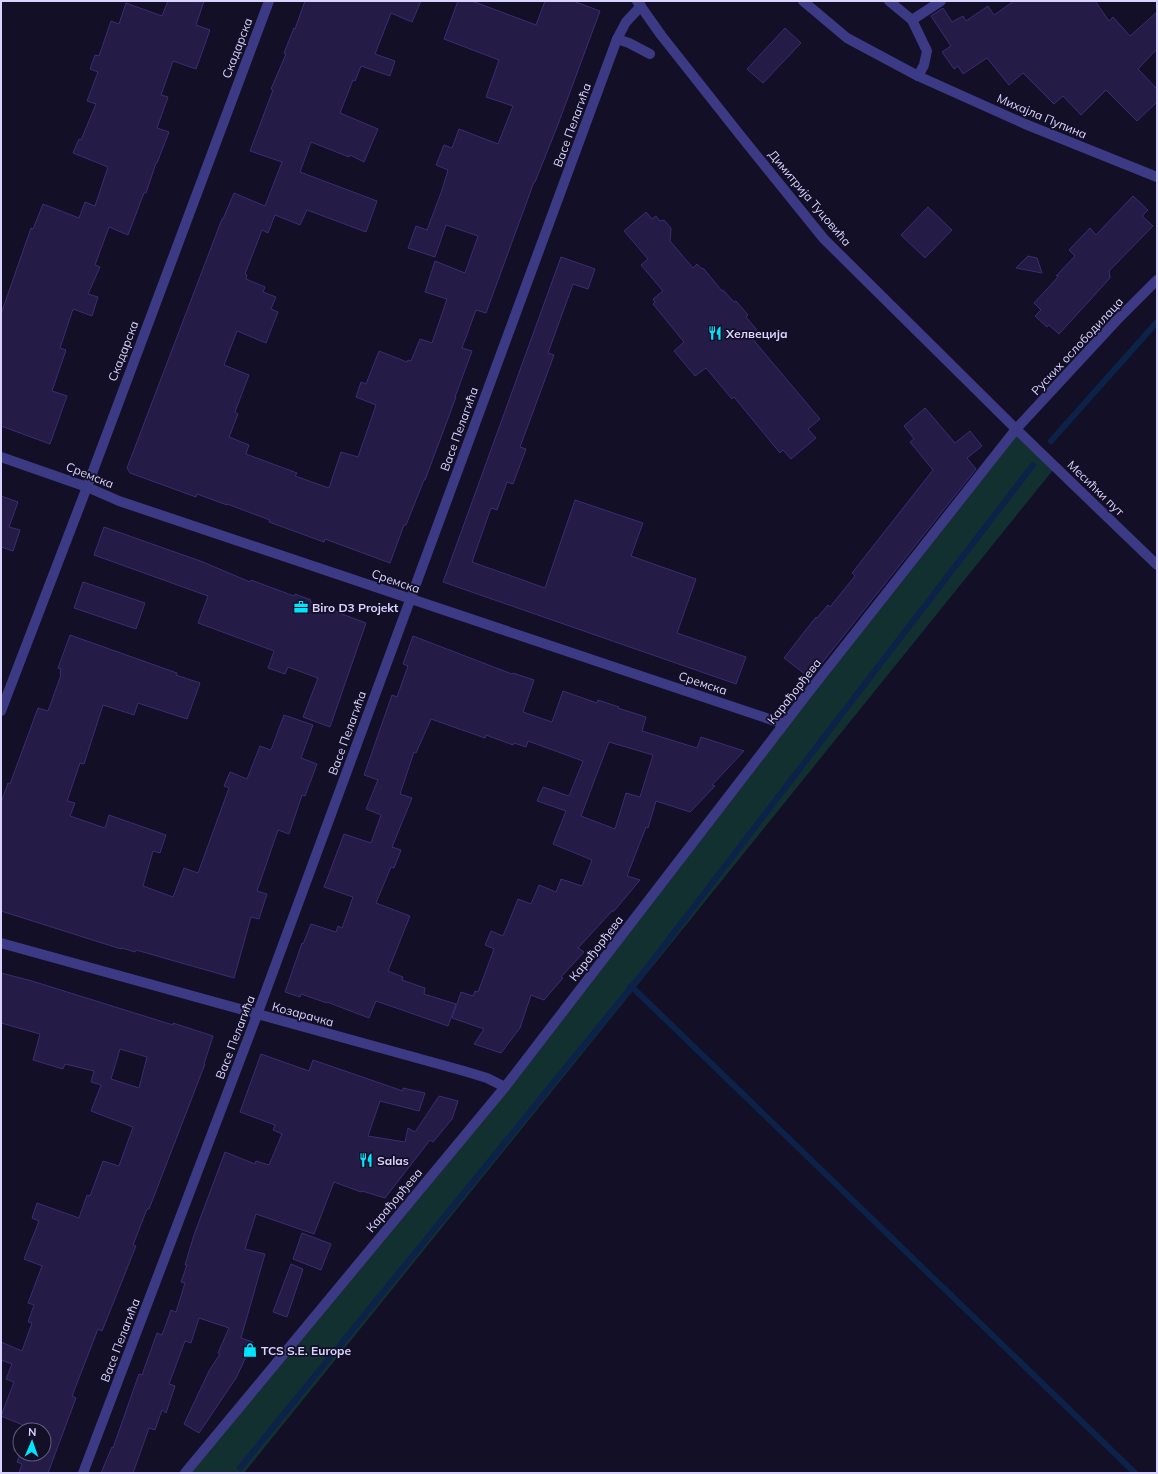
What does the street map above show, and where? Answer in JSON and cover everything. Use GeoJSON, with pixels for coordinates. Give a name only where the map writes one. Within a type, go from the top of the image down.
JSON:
{"type":"FeatureCollection","features":[{"type":"Feature","properties":{"kind":"street","name":"Скадарска"},"geometry":{"type":"LineString","coordinates":[[1,711],[87,487],[269,1]]}},
{"type":"Feature","properties":{"kind":"street","name":"Михајла Пупина"},"geometry":{"type":"LineString","coordinates":[[803,1],[847,38],[918,76],[1025,124],[1157,177]]}},
{"type":"Feature","properties":{"kind":"street"},"geometry":{"type":"LineString","coordinates":[[890,1],[912,20],[927,51],[924,65],[918,76]]}},
{"type":"Feature","properties":{"kind":"street"},"geometry":{"type":"LineString","coordinates":[[912,20],[941,1]]}},
{"type":"Feature","properties":{"kind":"street","name":"Васе Пелагића"},"geometry":{"type":"LineString","coordinates":[[83,1473],[257,1014],[617,39],[639,3]]}},
{"type":"Feature","properties":{"kind":"street","name":"Димитрија Туцовића"},"geometry":{"type":"LineString","coordinates":[[639,3],[661,35],[824,239],[1016,429]]}},
{"type":"Feature","properties":{"kind":"street"},"geometry":{"type":"LineString","coordinates":[[617,39],[640,48],[650,54]]}},
{"type":"Feature","properties":{"kind":"street","name":"Руских ослободилаца"},"geometry":{"type":"LineString","coordinates":[[1016,429],[1117,320],[1157,280]]}},
{"type":"Feature","properties":{"kind":"street","name":"Месићки пут"},"geometry":{"type":"LineString","coordinates":[[1016,429],[1157,565]]}},
{"type":"Feature","properties":{"kind":"street","name":"Карађорђева"},"geometry":{"type":"LineString","coordinates":[[185,1473],[505,1087],[784,724],[1016,429]]}},
{"type":"Feature","properties":{"kind":"street","name":"Сремска"},"geometry":{"type":"LineString","coordinates":[[1,457],[87,487],[119,501],[784,724]]}},
{"type":"Feature","properties":{"kind":"street","name":"Козарачка"},"geometry":{"type":"LineString","coordinates":[[1,943],[464,1071],[487,1078],[505,1087]]}},
{"type":"Feature","properties":{"kind":"green space"},"geometry":{"type":"Polygon","coordinates":[[[1016,436],[1053,470],[244,1473],[190,1473],[451,1157],[816,687],[1016,436]]]}},
{"type":"Feature","properties":{"kind":"building"},"geometry":{"type":"Polygon","coordinates":[[[168,1],[204,1],[196,25],[210,30],[196,69],[173,61],[161,95],[168,97],[157,128],[169,132],[128,235],[109,227],[95,265],[100,267],[88,294],[98,297],[92,316],[73,309],[60,348],[66,350],[52,391],[67,396],[50,444],[1,426],[1,314],[31,228],[33,229],[43,204],[79,218],[85,202],[95,206],[108,167],[73,153],[79,139],[81,140],[96,104],[87,101],[98,72],[90,69],[95,55],[99,56],[111,21],[119,24],[126,3],[162,16],[168,1]]]}},
{"type":"Feature","properties":{"kind":"building"},"geometry":{"type":"Polygon","coordinates":[[[305,1],[421,1],[412,22],[391,13],[375,54],[395,61],[390,76],[361,66],[355,81],[353,80],[340,113],[378,129],[364,162],[350,155],[349,157],[311,142],[300,172],[377,201],[366,232],[307,210],[300,225],[275,215],[268,233],[262,230],[245,274],[247,275],[246,279],[265,287],[263,292],[276,297],[271,309],[278,312],[266,343],[237,331],[224,365],[249,375],[235,412],[238,414],[229,437],[249,445],[246,454],[297,473],[295,476],[329,488],[341,452],[358,457],[376,405],[356,397],[361,382],[366,384],[379,351],[407,362],[408,360],[411,361],[420,339],[432,343],[447,299],[425,292],[435,261],[465,273],[478,236],[446,225],[435,257],[408,248],[416,226],[427,230],[442,190],[448,170],[436,165],[444,145],[452,148],[459,129],[498,144],[513,106],[486,97],[499,60],[444,39],[458,1],[472,1],[536,25],[545,1],[573,1],[600,11],[557,127],[534,182],[486,313],[476,310],[462,348],[472,351],[425,480],[406,525],[404,525],[390,563],[325,539],[324,542],[269,522],[270,520],[227,504],[197,494],[196,497],[130,473],[127,468],[222,219],[234,193],[265,206],[282,162],[250,151],[273,90],[271,89],[286,54],[284,53],[294,28],[295,29],[305,1]]]}},
{"type":"Feature","properties":{"kind":"building"},"geometry":{"type":"Polygon","coordinates":[[[1014,1],[1095,1],[1109,21],[1113,17],[1130,36],[1157,12],[1157,49],[1138,69],[1157,89],[1157,102],[1137,121],[1106,90],[1081,115],[1063,96],[1054,104],[1023,73],[1009,85],[987,58],[963,74],[958,66],[954,69],[942,52],[951,46],[931,16],[943,8],[952,22],[963,16],[966,21],[988,6],[994,15],[1014,1]]]}},
{"type":"Feature","properties":{"kind":"building"},"geometry":{"type":"Polygon","coordinates":[[[785,28],[801,43],[763,83],[747,69],[785,28]]]}},
{"type":"Feature","properties":{"kind":"building"},"geometry":{"type":"Polygon","coordinates":[[[1133,196],[1148,210],[1142,216],[1153,226],[1109,271],[1110,278],[1059,334],[1049,325],[1047,327],[1035,316],[1041,310],[1034,303],[1075,256],[1069,250],[1090,228],[1096,235],[1133,196]]]}},
{"type":"Feature","properties":{"kind":"building"},"geometry":{"type":"Polygon","coordinates":[[[928,207],[952,230],[925,258],[901,235],[928,207]]]}},
{"type":"Feature","properties":{"kind":"building","name":"Хелвеција"},"geometry":{"type":"Polygon","coordinates":[[[646,212],[652,219],[656,216],[660,221],[664,220],[671,228],[670,241],[693,268],[697,264],[704,269],[722,291],[723,290],[734,302],[736,301],[748,315],[746,317],[757,330],[750,336],[820,419],[808,429],[816,438],[791,459],[783,450],[780,453],[734,397],[732,399],[706,368],[695,376],[674,351],[684,342],[653,304],[655,302],[653,299],[663,291],[641,265],[648,259],[624,231],[646,212]]]}},
{"type":"Feature","properties":{"kind":"building"},"geometry":{"type":"Polygon","coordinates":[[[1028,256],[1037,258],[1042,273],[1016,268],[1028,256]]]}},
{"type":"Feature","properties":{"kind":"building"},"geometry":{"type":"Polygon","coordinates":[[[561,257],[595,269],[588,289],[573,284],[548,353],[554,355],[520,447],[526,449],[513,484],[507,482],[497,510],[491,508],[472,562],[545,588],[575,500],[643,523],[631,556],[696,579],[677,633],[746,657],[736,684],[443,582],[561,257]]]}},
{"type":"Feature","properties":{"kind":"building"},"geometry":{"type":"Polygon","coordinates":[[[925,408],[955,443],[970,431],[982,446],[967,458],[976,469],[810,678],[784,658],[816,617],[817,618],[828,605],[830,607],[855,576],[852,573],[933,470],[910,442],[914,439],[904,426],[925,408]]]}},
{"type":"Feature","properties":{"kind":"building"},"geometry":{"type":"Polygon","coordinates":[[[1,496],[18,502],[9,527],[20,530],[13,551],[1,547],[1,496]]]}},
{"type":"Feature","properties":{"kind":"building"},"geometry":{"type":"Polygon","coordinates":[[[104,527],[203,562],[250,582],[251,580],[294,596],[295,594],[311,600],[310,602],[366,623],[330,727],[303,717],[318,678],[288,667],[285,674],[268,668],[274,651],[198,623],[208,596],[94,555],[104,527]]]}},
{"type":"Feature","properties":{"kind":"building"},"geometry":{"type":"Polygon","coordinates":[[[83,582],[145,603],[136,629],[74,608],[83,582]]]}},
{"type":"Feature","properties":{"kind":"building"},"geometry":{"type":"Polygon","coordinates":[[[70,635],[177,673],[176,675],[200,683],[187,719],[138,703],[134,715],[103,705],[84,764],[80,763],[67,801],[75,803],[70,816],[105,828],[109,815],[166,835],[160,853],[153,851],[143,886],[173,897],[184,868],[198,873],[229,788],[224,786],[230,772],[247,779],[260,746],[271,750],[284,715],[313,725],[301,758],[317,764],[305,796],[302,795],[289,834],[278,830],[257,891],[267,894],[259,919],[251,917],[234,978],[136,950],[135,952],[121,949],[1,911],[1,803],[8,783],[10,784],[38,708],[48,711],[61,675],[61,669],[58,668],[70,635]]]}},
{"type":"Feature","properties":{"kind":"building"},"geometry":{"type":"Polygon","coordinates":[[[413,636],[512,674],[513,673],[534,680],[523,712],[552,722],[563,691],[597,703],[598,700],[646,717],[642,731],[697,748],[701,737],[744,751],[712,785],[715,786],[690,812],[656,801],[648,828],[646,827],[627,876],[640,880],[614,911],[612,911],[578,948],[584,952],[561,977],[563,978],[544,1000],[531,995],[520,1028],[501,1053],[474,1044],[484,1029],[452,1018],[461,992],[473,996],[475,991],[478,992],[494,949],[485,945],[491,931],[503,936],[518,899],[531,904],[539,885],[556,892],[561,879],[582,886],[592,860],[553,844],[566,811],[537,801],[543,787],[569,796],[583,761],[528,741],[526,747],[514,743],[513,745],[486,735],[485,738],[431,719],[416,753],[414,752],[400,794],[412,798],[392,847],[401,850],[394,868],[391,867],[376,903],[410,916],[388,971],[403,977],[402,980],[425,988],[424,994],[456,1004],[448,1026],[376,1001],[369,1018],[327,1002],[301,994],[300,997],[285,992],[302,943],[303,944],[311,924],[336,932],[338,926],[342,928],[353,897],[324,887],[344,834],[371,843],[381,815],[366,809],[378,780],[364,775],[392,695],[397,697],[408,666],[403,664],[413,636]],[[609,742],[581,816],[615,829],[626,793],[640,797],[653,755],[609,742]]]}},
{"type":"Feature","properties":{"kind":"building"},"geometry":{"type":"Polygon","coordinates":[[[1,973],[213,1036],[205,1064],[149,1209],[147,1209],[133,1245],[136,1246],[102,1331],[98,1329],[72,1396],[76,1398],[48,1473],[19,1473],[22,1464],[17,1462],[52,1462],[52,1422],[16,1422],[1,1416],[14,1382],[6,1379],[12,1364],[1,1360],[1,1342],[22,1351],[32,1323],[28,1322],[34,1305],[28,1303],[42,1266],[24,1259],[39,1221],[32,1218],[37,1203],[79,1218],[87,1195],[90,1196],[103,1161],[119,1166],[133,1127],[91,1111],[101,1085],[91,1082],[94,1071],[65,1064],[63,1069],[33,1060],[40,1034],[1,1023],[1,973]],[[120,1049],[111,1079],[139,1088],[147,1057],[120,1049]]]}},
{"type":"Feature","properties":{"kind":"building"},"geometry":{"type":"Polygon","coordinates":[[[261,1054],[309,1071],[313,1060],[403,1091],[403,1088],[425,1093],[419,1111],[380,1101],[368,1136],[405,1142],[408,1128],[415,1132],[439,1096],[458,1101],[452,1119],[433,1142],[430,1140],[385,1198],[362,1191],[361,1192],[334,1182],[314,1234],[256,1214],[245,1249],[265,1254],[241,1338],[253,1342],[236,1378],[199,1433],[184,1424],[209,1371],[220,1354],[218,1353],[229,1328],[199,1318],[191,1343],[185,1341],[169,1384],[175,1386],[166,1413],[162,1410],[155,1430],[149,1428],[133,1473],[101,1473],[112,1447],[113,1448],[139,1374],[142,1375],[157,1333],[162,1335],[171,1310],[176,1312],[185,1283],[181,1282],[187,1265],[185,1265],[194,1235],[225,1152],[255,1164],[256,1161],[269,1165],[282,1134],[273,1130],[275,1125],[240,1112],[261,1054]]]}},
{"type":"Feature","properties":{"kind":"building"},"geometry":{"type":"Polygon","coordinates":[[[302,1233],[331,1244],[321,1270],[293,1259],[302,1233]]]}},
{"type":"Feature","properties":{"kind":"building"},"geometry":{"type":"Polygon","coordinates":[[[291,1264],[303,1269],[287,1317],[273,1312],[291,1264]]]}},
{"type":"Feature","properties":{"kind":"waterway"},"geometry":{"type":"LineString","coordinates":[[1051,441],[1157,322]]}},
{"type":"Feature","properties":{"kind":"waterway"},"geometry":{"type":"LineString","coordinates":[[240,1468],[646,969],[1033,465]]}},
{"type":"Feature","properties":{"kind":"waterway"},"geometry":{"type":"LineString","coordinates":[[631,986],[1135,1473]]}},
{"type":"Feature","properties":{"kind":"place","name":"Хелвеција"},"geometry":{"type":"Point","coordinates":[715,333]}},
{"type":"Feature","properties":{"kind":"place","name":"Biro D3 Projekt"},"geometry":{"type":"Point","coordinates":[301,607]}},
{"type":"Feature","properties":{"kind":"place","name":"Salas"},"geometry":{"type":"Point","coordinates":[366,1160]}},
{"type":"Feature","properties":{"kind":"place","name":"TCS S.E. Europe"},"geometry":{"type":"Point","coordinates":[250,1350]}}]}
